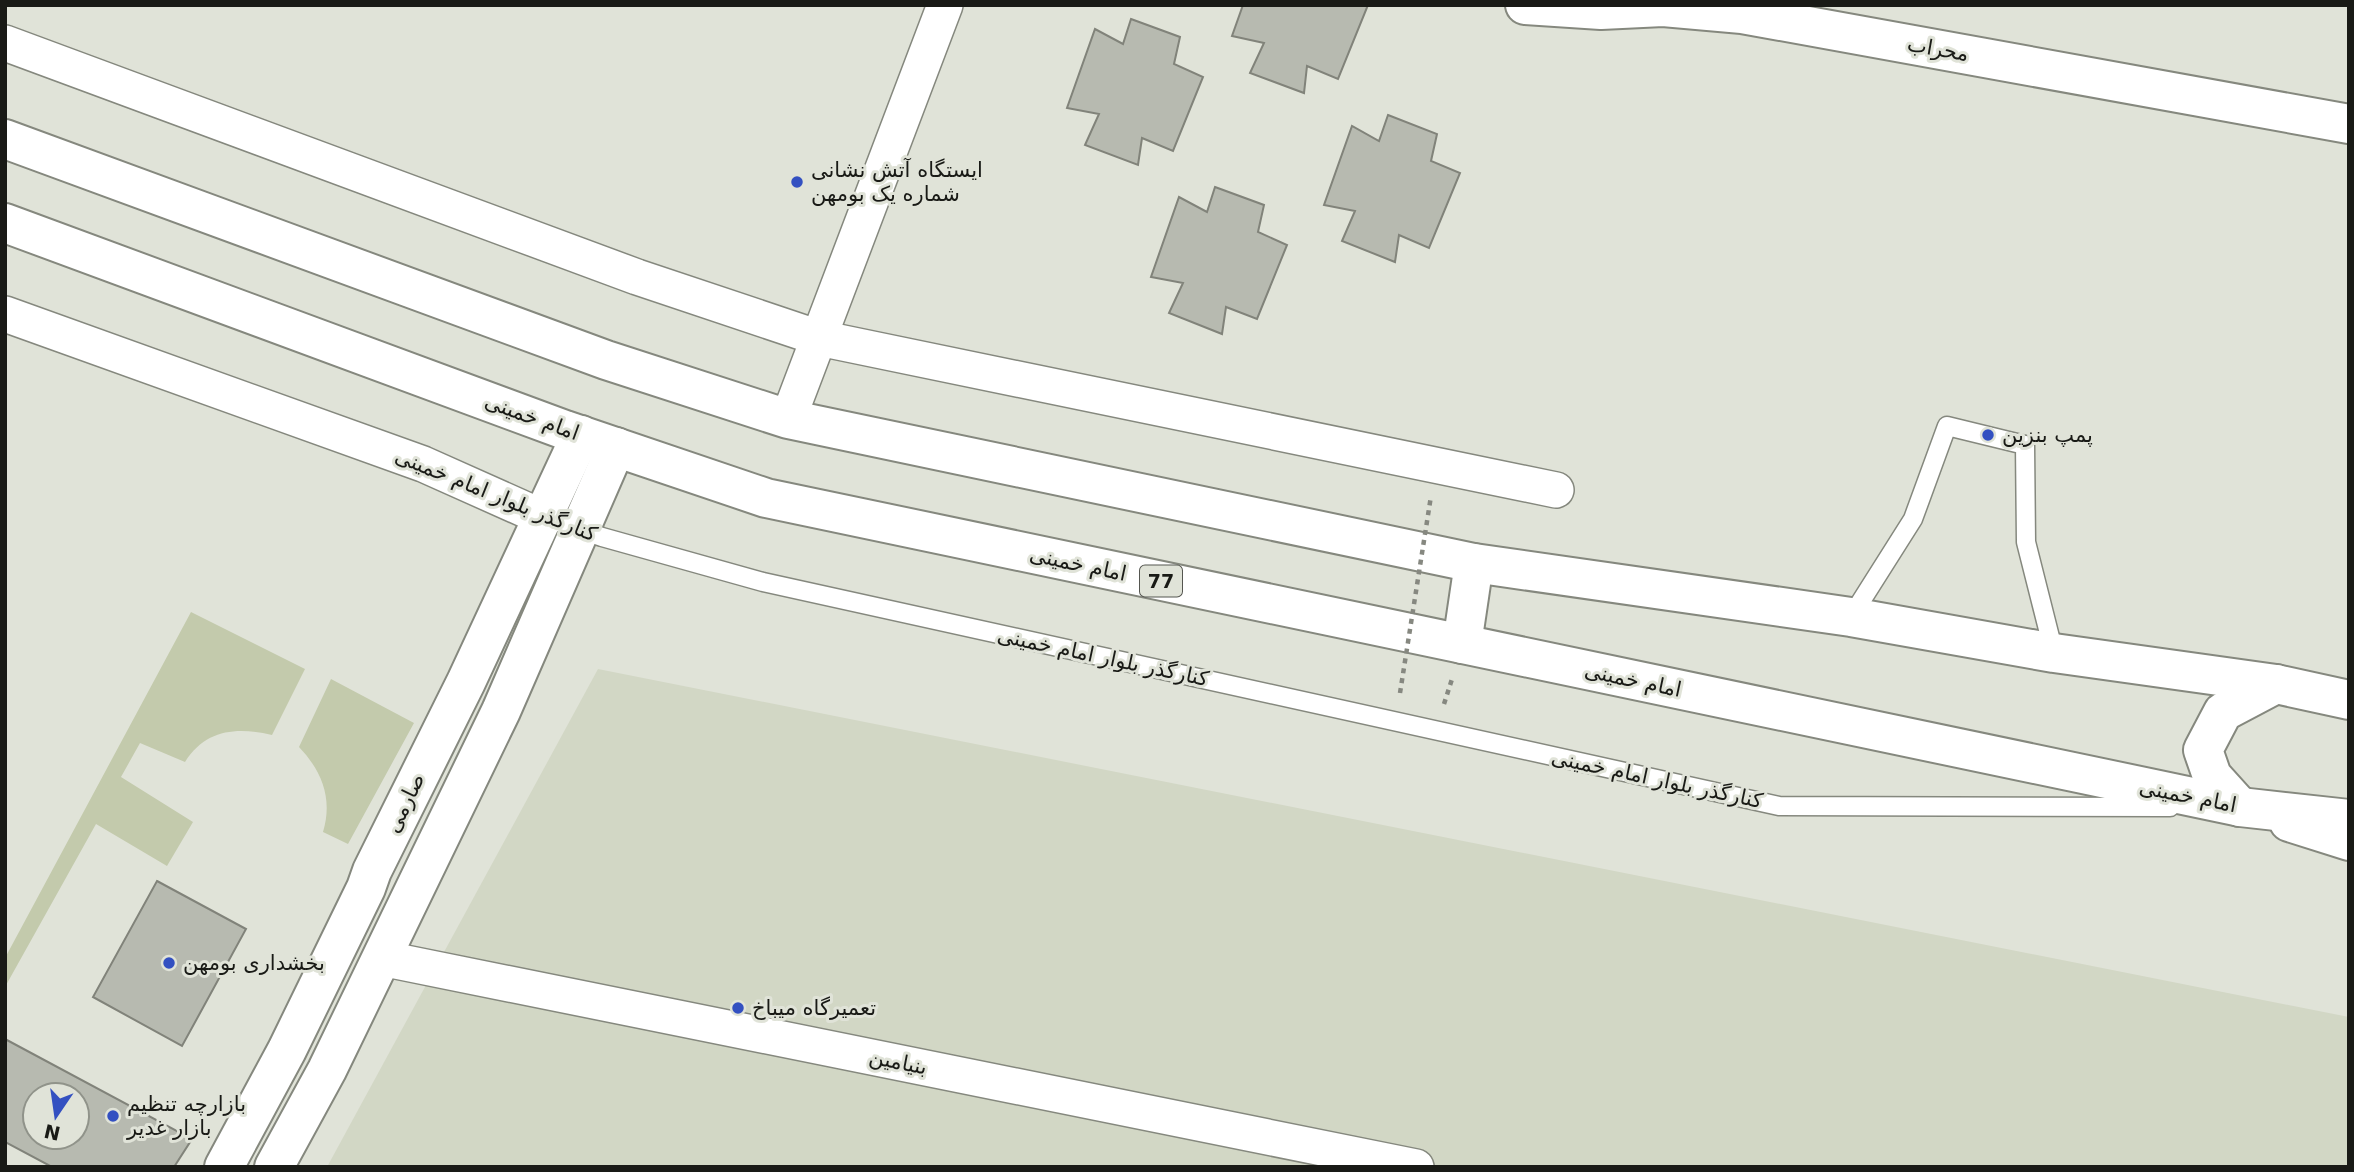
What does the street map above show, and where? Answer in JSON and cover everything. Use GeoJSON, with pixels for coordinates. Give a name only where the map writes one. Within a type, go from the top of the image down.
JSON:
{"type":"FeatureCollection","features":[{"type":"Feature","properties":{"kind":"main road","name":"محراب"},"geometry":{"type":"LineString","coordinates":[[1525,5],[1663,8],[1742,14],[2349,124]]}},
{"type":"Feature","properties":{"kind":"main road"},"geometry":{"type":"LineString","coordinates":[[5,139],[594,355],[788,419],[1474,563],[1852,617],[2054,653],[2276,684],[2349,700]]}},
{"type":"Feature","properties":{"kind":"main road","name":"امام خمینی"},"geometry":{"type":"LineString","coordinates":[[5,223],[581,435],[766,498],[2240,807],[2349,819]]}},
{"type":"Feature","properties":{"kind":"main road","name":"صارمی"},"geometry":{"type":"LineString","coordinates":[[223,1167],[287,1050],[466,682],[537,523],[581,435]]}},
{"type":"Feature","properties":{"kind":"main road"},"geometry":{"type":"LineString","coordinates":[[274,1167],[327,1070],[501,711],[616,447]]}},
{"type":"Feature","properties":{"kind":"main road"},"geometry":{"type":"LineString","coordinates":[[537,523],[549,536],[576,540]]}},
{"type":"Feature","properties":{"kind":"main road"},"geometry":{"type":"LineString","coordinates":[[1462,645],[1474,563]]}},
{"type":"Feature","properties":{"kind":"main road"},"geometry":{"type":"LineString","coordinates":[[2276,684],[2223,712],[2203,750],[2211,776],[2240,807],[2349,841]]}},
{"type":"Feature","properties":{"kind":"main road"},"geometry":{"type":"LineString","coordinates":[[372,871],[413,895]]}},
{"type":"Feature","properties":{"kind":"street"},"geometry":{"type":"LineString","coordinates":[[788,419],[945,5]]}},
{"type":"Feature","properties":{"kind":"street"},"geometry":{"type":"LineString","coordinates":[[5,43],[637,277],[819,338],[1556,490]]}},
{"type":"Feature","properties":{"kind":"street","name":"کنارگذر بلوار امام خمینی"},"geometry":{"type":"LineString","coordinates":[[5,314],[423,464],[537,523]]}},
{"type":"Feature","properties":{"kind":"street","name":"بنیامین"},"geometry":{"type":"LineString","coordinates":[[381,958],[1416,1167]]}},
{"type":"Feature","properties":{"kind":"lane"},"geometry":{"type":"LineString","coordinates":[[1852,617],[1913,520],[1947,426],[2025,445],[2026,542],[2054,653]]}},
{"type":"Feature","properties":{"kind":"lane","name":"کنارگذر بلوار امام خمینی"},"geometry":{"type":"LineString","coordinates":[[576,540],[1779,806],[2240,807]]}},
{"type":"Feature","properties":{"kind":"path"},"geometry":{"type":"LineString","coordinates":[[1400,694],[1431,496]]}},
{"type":"Feature","properties":{"kind":"shaded area"},"geometry":{"type":"Polygon","coordinates":[[[598,669],[2349,1017],[2349,1167],[327,1167],[598,669]]]}},
{"type":"Feature","properties":{"kind":"green space"},"geometry":{"type":"Polygon","coordinates":[[[191,612],[305,669],[272,735],[247,731],[223,733],[203,743],[185,762],[140,743],[121,777],[193,822],[167,866],[96,824],[5,987],[5,958],[191,612]]]}},
{"type":"Feature","properties":{"kind":"green space"},"geometry":{"type":"Polygon","coordinates":[[[331,679],[414,723],[348,844],[323,832],[327,808],[323,786],[314,766],[299,747],[331,679]]]}},
{"type":"Feature","properties":{"kind":"building"},"geometry":{"type":"Polygon","coordinates":[[[1243,5],[1368,5],[1338,79],[1307,66],[1304,93],[1250,73],[1264,43],[1232,36],[1243,5]]]}},
{"type":"Feature","properties":{"kind":"building"},"geometry":{"type":"Polygon","coordinates":[[[1131,19],[1180,37],[1174,64],[1203,77],[1173,151],[1142,138],[1138,165],[1085,145],[1099,114],[1067,108],[1095,29],[1123,44],[1131,19]]]}},
{"type":"Feature","properties":{"kind":"building"},"geometry":{"type":"Polygon","coordinates":[[[1388,115],[1437,134],[1431,161],[1460,173],[1429,248],[1399,235],[1395,262],[1342,241],[1355,211],[1324,205],[1352,126],[1379,141],[1388,115]]]}},
{"type":"Feature","properties":{"kind":"building"},"geometry":{"type":"Polygon","coordinates":[[[1215,187],[1264,205],[1258,232],[1287,245],[1257,319],[1226,307],[1222,334],[1169,313],[1183,283],[1151,277],[1179,197],[1207,212],[1215,187]]]}},
{"type":"Feature","properties":{"kind":"building","name":"بخشداری بومهن"},"geometry":{"type":"Polygon","coordinates":[[[157,881],[246,929],[182,1046],[93,997],[157,881]]]}},
{"type":"Feature","properties":{"kind":"building","name":"بازارچه تنظیم بازار غدیر"},"geometry":{"type":"Polygon","coordinates":[[[5,1039],[84,1081],[21,1081],[21,1151],[5,1142],[5,1039]]]}},
{"type":"Feature","properties":{"kind":"building","name":"بازارچه تنظیم بازار غدیر"},"geometry":{"type":"Polygon","coordinates":[[[91,1085],[192,1139],[174,1167],[52,1167],[22,1151],[91,1151],[91,1085]]]}},
{"type":"Feature","properties":{"kind":"place","name":"ایستگاه آتش نشانی شماره یک بومهن"},"geometry":{"type":"Point","coordinates":[797,182]}},
{"type":"Feature","properties":{"kind":"place","name":"پمپ بنزین"},"geometry":{"type":"Point","coordinates":[1988,435]}},
{"type":"Feature","properties":{"kind":"place","name":"بخشداری بومهن"},"geometry":{"type":"Point","coordinates":[169,963]}},
{"type":"Feature","properties":{"kind":"place","name":"تعمیرگاه میباخ"},"geometry":{"type":"Point","coordinates":[738,1008]}},
{"type":"Feature","properties":{"kind":"place","name":"بازارچه تنظیم بازار غدیر"},"geometry":{"type":"Point","coordinates":[113,1116]}}]}
